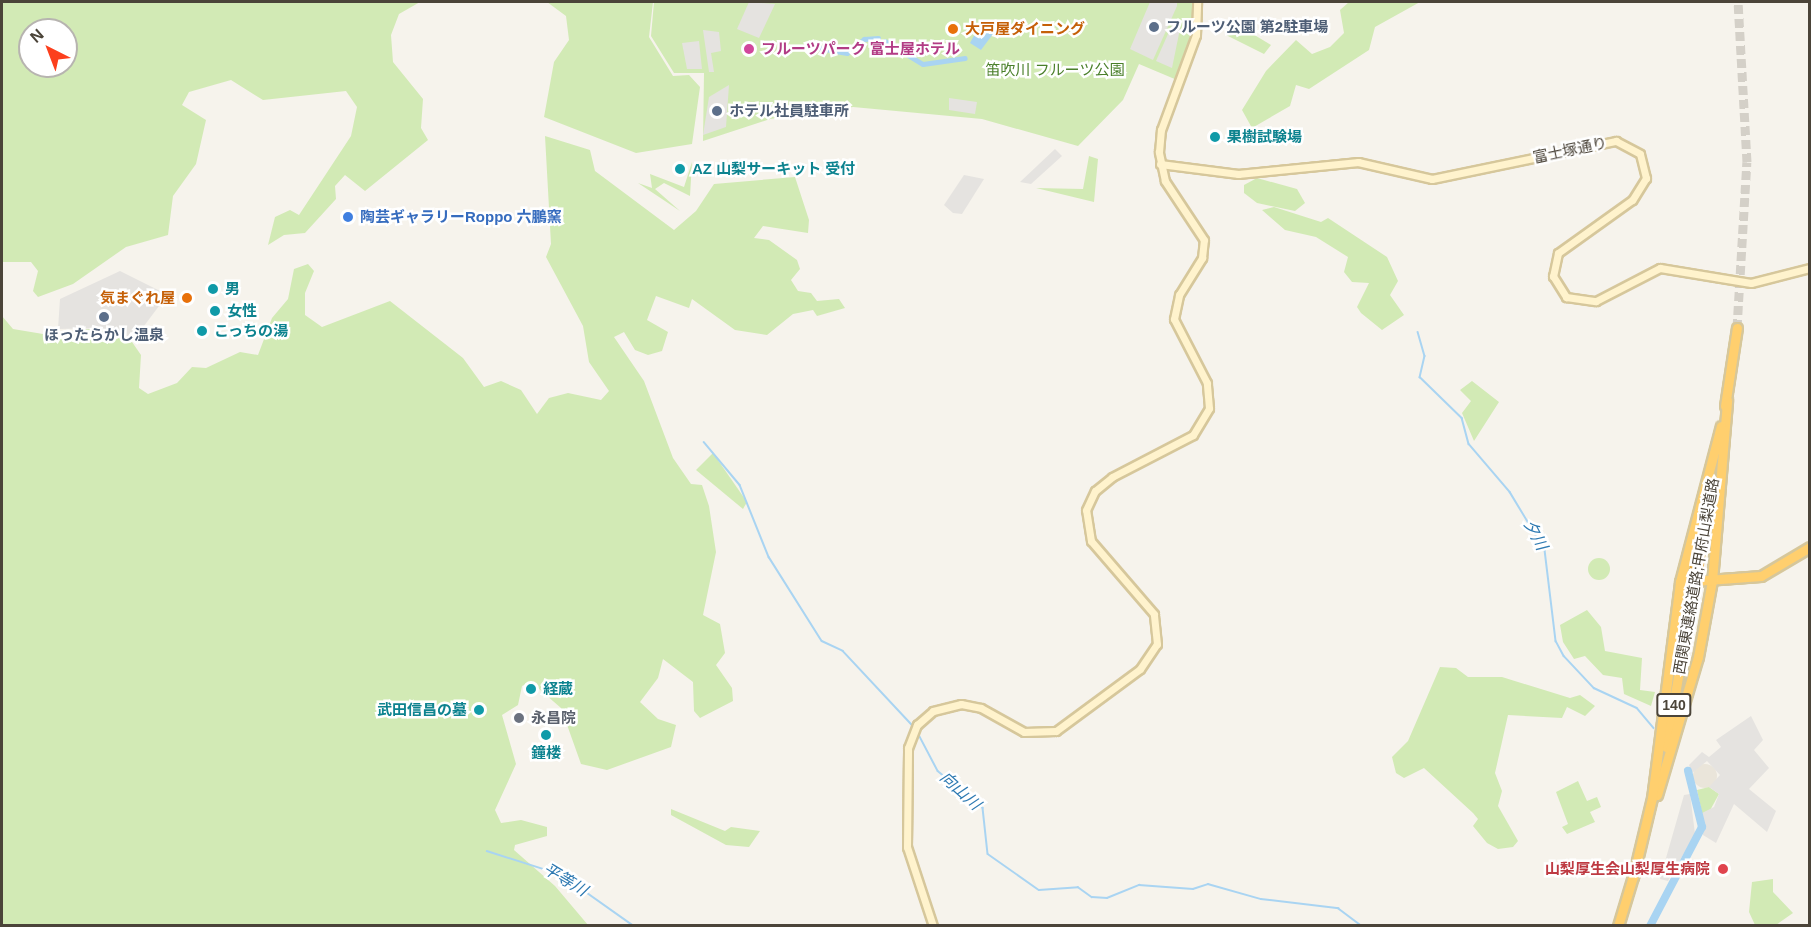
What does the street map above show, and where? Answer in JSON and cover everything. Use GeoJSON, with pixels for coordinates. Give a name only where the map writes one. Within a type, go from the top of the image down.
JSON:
{"type":"FeatureCollection","features":[{"type":"Feature","properties":{"kind":"highway","name":"西関東連絡道路;甲府山梨道路"},"geometry":{"type":"LineString","coordinates":[[1618,926],[1654,803],[1727,400],[1737,328]]}},
{"type":"Feature","properties":{"kind":"highway"},"geometry":{"type":"LineString","coordinates":[[1654,803],[1698,657],[1712,581],[1727,400]]}},
{"type":"Feature","properties":{"kind":"highway"},"geometry":{"type":"LineString","coordinates":[[1633,877],[1652,798],[1680,582],[1721,426]]}},
{"type":"Feature","properties":{"kind":"highway"},"geometry":{"type":"LineString","coordinates":[[1680,582],[1761,576],[1809,547]]}},
{"type":"Feature","properties":{"kind":"street"},"geometry":{"type":"LineString","coordinates":[[933,926],[909,858],[906,765],[912,733],[917,725],[933,711],[961,704],[981,708],[1024,732],[1056,731],[1154,653],[1154,614],[1097,549],[1086,518],[1089,499],[1102,483],[1193,435],[1209,408],[1207,383],[1174,319],[1179,295],[1202,258],[1204,240],[1170,189],[1161,164],[1161,130],[1196,34],[1197,2]]}},
{"type":"Feature","properties":{"kind":"street","name":"富士塚通り"},"geometry":{"type":"LineString","coordinates":[[1161,164],[1238,174],[1358,162],[1432,179],[1616,141],[1640,154],[1646,178],[1632,200],[1558,253],[1553,276],[1566,297],[1596,301],[1660,268],[1751,283],[1809,268]]}},
{"type":"Feature","properties":{"kind":"shaded area","name":"フルーツパーク 富士屋ホテル"},"geometry":{"type":"Polygon","coordinates":[[[749,2],[775,4],[759,38],[737,29],[749,2]]]}},
{"type":"Feature","properties":{"kind":"shaded area","name":"フルーツ公園 第2駐車場"},"geometry":{"type":"Polygon","coordinates":[[[1150,2],[1177,2],[1153,60],[1130,49],[1150,2]]]}},
{"type":"Feature","properties":{"kind":"shaded area","name":"フルーツ公園 第2駐車場"},"geometry":{"type":"Polygon","coordinates":[[[1172,25],[1180,29],[1172,68],[1156,61],[1172,25]]]}},
{"type":"Feature","properties":{"kind":"shaded area"},"geometry":{"type":"Polygon","coordinates":[[[703,30],[719,32],[721,51],[711,53],[714,72],[709,72],[703,30]]]}},
{"type":"Feature","properties":{"kind":"shaded area"},"geometry":{"type":"Polygon","coordinates":[[[699,41],[702,69],[687,69],[682,43],[699,41]]]}},
{"type":"Feature","properties":{"kind":"shaded area","name":"ホテル社員駐車所"},"geometry":{"type":"Polygon","coordinates":[[[729,85],[726,127],[703,135],[709,97],[729,85]]]}},
{"type":"Feature","properties":{"kind":"shaded area"},"geometry":{"type":"Polygon","coordinates":[[[949,98],[977,102],[975,114],[949,110],[949,98]]]}},
{"type":"Feature","properties":{"kind":"shaded area"},"geometry":{"type":"Polygon","coordinates":[[[1055,149],[1062,156],[1031,184],[1020,182],[1055,149]]]}},
{"type":"Feature","properties":{"kind":"shaded area"},"geometry":{"type":"Polygon","coordinates":[[[964,175],[984,179],[962,214],[953,213],[944,205],[964,175]]]}},
{"type":"Feature","properties":{"kind":"shaded area","name":"ほったらかし温泉"},"geometry":{"type":"Polygon","coordinates":[[[120,271],[162,292],[159,306],[132,342],[100,328],[58,329],[60,299],[120,271]]]}},
{"type":"Feature","properties":{"kind":"shaded area"},"geometry":{"type":"Polygon","coordinates":[[[1751,716],[1763,740],[1754,750],[1769,768],[1749,789],[1776,811],[1767,832],[1734,804],[1716,843],[1703,835],[1702,813],[1714,807],[1719,794],[1709,787],[1720,775],[1707,761],[1692,773],[1689,765],[1702,752],[1709,757],[1721,747],[1716,740],[1751,716]]]}},
{"type":"Feature","properties":{"kind":"shaded area"},"geometry":{"type":"Polygon","coordinates":[[[1705,764],[1714,767],[1717,776],[1714,785],[1705,788],[1696,785],[1693,776],[1696,767],[1705,764]]]}},
{"type":"Feature","properties":{"kind":"shaded area"},"geometry":{"type":"Polygon","coordinates":[[[1690,794],[1695,834],[1668,881],[1660,879],[1684,795],[1690,794]]]}},
{"type":"Feature","properties":{"kind":"green space"},"geometry":{"type":"Polygon","coordinates":[[[2,2],[420,2],[399,14],[391,35],[393,62],[423,99],[421,128],[428,140],[365,191],[345,175],[335,186],[336,199],[305,233],[284,235],[268,245],[275,217],[290,210],[299,215],[351,136],[357,107],[346,91],[263,100],[231,80],[189,92],[182,105],[206,120],[196,164],[173,196],[168,235],[126,247],[73,284],[38,297],[33,291],[38,271],[31,262],[2,262],[2,2]]]}},
{"type":"Feature","properties":{"kind":"green space"},"geometry":{"type":"Polygon","coordinates":[[[547,2],[653,2],[649,37],[673,76],[689,75],[700,87],[692,144],[636,153],[544,117],[554,62],[569,40],[566,16],[547,2]]]}},
{"type":"Feature","properties":{"kind":"green space","name":"笛吹川 フルーツ公園"},"geometry":{"type":"Polygon","coordinates":[[[654,2],[1192,2],[1195,19],[1177,80],[1139,64],[1123,100],[1078,146],[982,119],[853,107],[770,119],[703,141],[704,73],[674,73],[651,36],[654,2]]]}},
{"type":"Feature","properties":{"kind":"green space"},"geometry":{"type":"Polygon","coordinates":[[[1349,2],[1420,2],[1375,27],[1369,50],[1309,89],[1296,85],[1290,106],[1252,128],[1242,110],[1266,71],[1296,40],[1312,54],[1330,47],[1344,33],[1340,10],[1349,2]]]}},
{"type":"Feature","properties":{"kind":"green space"},"geometry":{"type":"Polygon","coordinates":[[[1228,19],[1271,45],[1264,54],[1226,35],[1228,19]]]}},
{"type":"Feature","properties":{"kind":"green space"},"geometry":{"type":"Polygon","coordinates":[[[545,136],[590,150],[595,171],[674,230],[696,211],[714,184],[795,177],[809,220],[808,233],[763,226],[754,238],[769,240],[797,260],[800,269],[791,280],[798,291],[811,293],[817,301],[839,299],[845,308],[817,316],[813,310],[793,314],[767,335],[735,330],[692,299],[689,308],[656,296],[647,320],[668,332],[662,351],[648,355],[635,350],[624,332],[614,337],[644,381],[673,458],[691,484],[702,485],[709,506],[716,552],[703,615],[720,624],[725,653],[716,665],[732,688],[733,701],[700,718],[694,711],[693,682],[663,659],[658,678],[640,702],[658,719],[676,725],[671,747],[607,770],[581,764],[561,708],[531,682],[522,686],[518,705],[502,715],[516,764],[495,810],[501,823],[521,820],[547,827],[547,836],[515,845],[514,850],[555,886],[588,925],[2,925],[2,316],[13,329],[43,334],[100,328],[132,342],[141,355],[139,388],[148,394],[177,383],[192,367],[206,368],[240,352],[258,355],[272,318],[288,299],[294,269],[308,264],[314,271],[305,293],[305,315],[322,327],[390,301],[463,358],[484,387],[501,381],[521,390],[537,414],[549,398],[568,393],[601,400],[609,391],[589,362],[583,326],[546,257],[551,244],[545,136]]]}},
{"type":"Feature","properties":{"kind":"green space"},"geometry":{"type":"Polygon","coordinates":[[[1089,156],[1098,159],[1094,202],[1036,188],[1083,189],[1089,156]]]}},
{"type":"Feature","properties":{"kind":"green space"},"geometry":{"type":"Polygon","coordinates":[[[692,162],[690,196],[664,183],[655,189],[680,211],[638,183],[652,188],[650,174],[684,187],[692,162]]]}},
{"type":"Feature","properties":{"kind":"green space"},"geometry":{"type":"Polygon","coordinates":[[[1257,178],[1297,189],[1305,203],[1295,211],[1257,203],[1244,193],[1244,185],[1257,178]]]}},
{"type":"Feature","properties":{"kind":"green space"},"geometry":{"type":"Polygon","coordinates":[[[1274,207],[1321,222],[1328,218],[1387,257],[1398,281],[1390,295],[1404,315],[1382,330],[1361,313],[1357,307],[1369,283],[1352,282],[1344,272],[1348,257],[1316,237],[1285,230],[1262,210],[1274,207]]]}},
{"type":"Feature","properties":{"kind":"green space"},"geometry":{"type":"Polygon","coordinates":[[[1472,381],[1499,402],[1474,441],[1462,413],[1471,401],[1460,390],[1472,381]]]}},
{"type":"Feature","properties":{"kind":"green space"},"geometry":{"type":"Polygon","coordinates":[[[713,453],[747,502],[743,509],[696,470],[713,453]]]}},
{"type":"Feature","properties":{"kind":"green space"},"geometry":{"type":"Polygon","coordinates":[[[1599,558],[1607,561],[1610,569],[1607,577],[1599,580],[1591,577],[1588,569],[1591,561],[1599,558]]]}},
{"type":"Feature","properties":{"kind":"green space"},"geometry":{"type":"Polygon","coordinates":[[[1587,610],[1601,627],[1605,651],[1642,658],[1640,690],[1655,692],[1651,706],[1624,694],[1622,678],[1603,675],[1585,656],[1574,659],[1563,642],[1560,625],[1587,610]]]}},
{"type":"Feature","properties":{"kind":"green space"},"geometry":{"type":"Polygon","coordinates":[[[1440,667],[1456,668],[1468,677],[1502,677],[1570,698],[1580,695],[1595,706],[1585,716],[1567,707],[1562,718],[1508,715],[1495,773],[1502,791],[1498,806],[1518,841],[1513,847],[1498,849],[1487,843],[1473,826],[1478,819],[1473,813],[1424,768],[1404,778],[1396,773],[1392,757],[1408,741],[1440,667]]]}},
{"type":"Feature","properties":{"kind":"green space"},"geometry":{"type":"Polygon","coordinates":[[[1578,781],[1587,801],[1597,797],[1601,807],[1590,812],[1595,822],[1567,834],[1562,827],[1568,824],[1556,792],[1578,781]]]}},
{"type":"Feature","properties":{"kind":"green space"},"geometry":{"type":"Polygon","coordinates":[[[1709,787],[1719,794],[1708,814],[1702,813],[1697,790],[1709,787]]]}},
{"type":"Feature","properties":{"kind":"green space"},"geometry":{"type":"Polygon","coordinates":[[[671,809],[725,831],[731,827],[760,831],[749,847],[726,845],[671,815],[671,809]]]}},
{"type":"Feature","properties":{"kind":"green space"},"geometry":{"type":"Polygon","coordinates":[[[1773,879],[1773,892],[1793,913],[1776,925],[1755,925],[1749,912],[1752,882],[1773,879]]]}},
{"type":"Feature","properties":{"kind":"water"},"geometry":{"type":"Polygon","coordinates":[[[977,30],[993,34],[981,50],[970,43],[977,30]]]}},
{"type":"Feature","properties":{"kind":"waterway"},"geometry":{"type":"LineString","coordinates":[[819,48],[847,53],[864,39],[878,38]]}},
{"type":"Feature","properties":{"kind":"waterway"},"geometry":{"type":"LineString","coordinates":[[885,41],[923,64],[965,58]]}},
{"type":"Feature","properties":{"kind":"waterway","name":"夕川"},"geometry":{"type":"LineString","coordinates":[[1418,332],[1425,356],[1420,377],[1462,418],[1469,444],[1510,492],[1545,550],[1556,641],[1564,656],[1594,688],[1637,708],[1654,728]]}},
{"type":"Feature","properties":{"kind":"waterway","name":"向山川"},"geometry":{"type":"LineString","coordinates":[[704,442],[740,485],[769,557],[822,641],[843,651],[914,727]]}},
{"type":"Feature","properties":{"kind":"waterway","name":"向山川"},"geometry":{"type":"LineString","coordinates":[[917,731],[938,771],[983,808],[988,854],[1039,890],[1078,887],[1092,897],[1107,898],[1139,885],[1193,889],[1208,884],[1261,899],[1338,908],[1362,926]]}},
{"type":"Feature","properties":{"kind":"waterway","name":"夕川"},"geometry":{"type":"LineString","coordinates":[[1650,926],[1702,827],[1688,771]]}},
{"type":"Feature","properties":{"kind":"waterway","name":"平等川"},"geometry":{"type":"LineString","coordinates":[[487,851],[562,875],[634,926]]}},
{"type":"Feature","properties":{"kind":"tunnel"},"geometry":{"type":"LineString","coordinates":[[1737,328],[1747,162],[1738,2]]}},
{"type":"Feature","properties":{"kind":"place","name":"フルーツ公園 第2駐車場"},"geometry":{"type":"Point","coordinates":[1154,27]}},
{"type":"Feature","properties":{"kind":"place","name":"大戸屋ダイニング"},"geometry":{"type":"Point","coordinates":[953,29]}},
{"type":"Feature","properties":{"kind":"place","name":"フルーツパーク 富士屋ホテル"},"geometry":{"type":"Point","coordinates":[749,49]}},
{"type":"Feature","properties":{"kind":"place","name":"ホテル社員駐車所"},"geometry":{"type":"Point","coordinates":[717,111]}},
{"type":"Feature","properties":{"kind":"place","name":"果樹試験場"},"geometry":{"type":"Point","coordinates":[1215,137]}},
{"type":"Feature","properties":{"kind":"place","name":"AZ 山梨サーキット 受付"},"geometry":{"type":"Point","coordinates":[680,169]}},
{"type":"Feature","properties":{"kind":"place","name":"陶芸ギャラリーRoppo 六鵬窯"},"geometry":{"type":"Point","coordinates":[348,217]}},
{"type":"Feature","properties":{"kind":"place","name":"男"},"geometry":{"type":"Point","coordinates":[213,289]}},
{"type":"Feature","properties":{"kind":"place","name":"気まぐれ屋"},"geometry":{"type":"Point","coordinates":[187,298]}},
{"type":"Feature","properties":{"kind":"place","name":"女性"},"geometry":{"type":"Point","coordinates":[215,311]}},
{"type":"Feature","properties":{"kind":"place","name":"ほったらかし温泉"},"geometry":{"type":"Point","coordinates":[104,317]}},
{"type":"Feature","properties":{"kind":"place","name":"こっちの湯"},"geometry":{"type":"Point","coordinates":[202,331]}},
{"type":"Feature","properties":{"kind":"place","name":"経蔵"},"geometry":{"type":"Point","coordinates":[531,689]}},
{"type":"Feature","properties":{"kind":"place","name":"武田信昌の墓"},"geometry":{"type":"Point","coordinates":[479,710]}},
{"type":"Feature","properties":{"kind":"place","name":"永昌院"},"geometry":{"type":"Point","coordinates":[519,718]}},
{"type":"Feature","properties":{"kind":"place","name":"鐘楼"},"geometry":{"type":"Point","coordinates":[546,735]}},
{"type":"Feature","properties":{"kind":"place","name":"山梨厚生会山梨厚生病院"},"geometry":{"type":"Point","coordinates":[1723,869]}}]}
